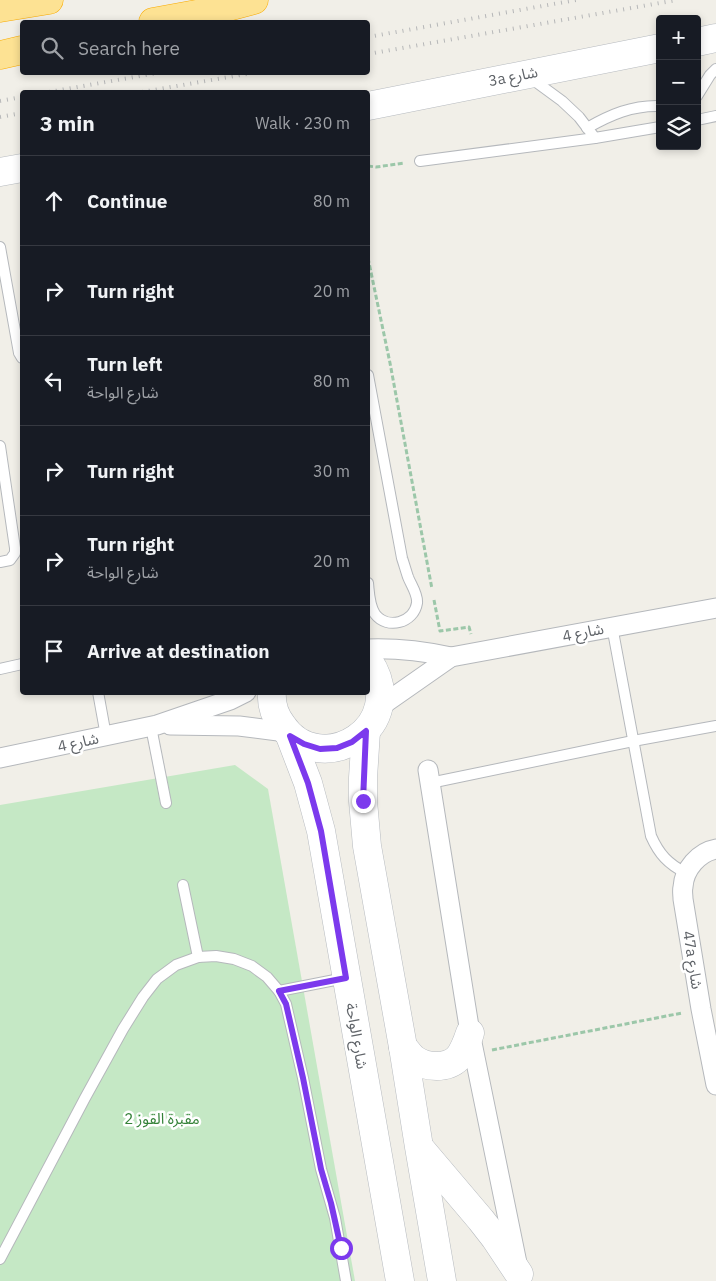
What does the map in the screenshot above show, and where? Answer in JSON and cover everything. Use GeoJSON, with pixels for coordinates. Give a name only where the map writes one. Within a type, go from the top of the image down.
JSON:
{"type":"FeatureCollection","features":[{"type":"Feature","properties":{"kind":"highway"},"geometry":{"type":"LineString","coordinates":[[0,8],[49,0]]}},
{"type":"Feature","properties":{"kind":"highway"},"geometry":{"type":"LineString","coordinates":[[164,20],[213,11],[254,0]]}},
{"type":"Feature","properties":{"kind":"highway"},"geometry":{"type":"LineString","coordinates":[[0,55],[20,50]]}},
{"type":"Feature","properties":{"kind":"street"},"geometry":{"type":"LineString","coordinates":[[701,41],[716,38]]}},
{"type":"Feature","properties":{"kind":"street","name":"3a شارع"},"geometry":{"type":"LineString","coordinates":[[370,106],[656,49]]}},
{"type":"Feature","properties":{"kind":"street"},"geometry":{"type":"LineString","coordinates":[[0,172],[20,168]]}},
{"type":"Feature","properties":{"kind":"street","name":"شارع 4"},"geometry":{"type":"LineString","coordinates":[[370,649],[403,649],[451,657],[716,608]]}},
{"type":"Feature","properties":{"kind":"street","name":"شارع 4"},"geometry":{"type":"LineString","coordinates":[[372,720],[451,657]]}},
{"type":"Feature","properties":{"kind":"street"},"geometry":{"type":"LineString","coordinates":[[370,664],[377,676],[380,692],[372,720],[363,801],[367,846],[442,1281]]}},
{"type":"Feature","properties":{"kind":"street","name":"شارع 4"},"geometry":{"type":"LineString","coordinates":[[0,758],[154,726],[240,695]]}},
{"type":"Feature","properties":{"kind":"street","name":"شارع الواحة"},"geometry":{"type":"LineString","coordinates":[[272,695],[276,716],[288,734],[308,783],[321,831],[400,1281]]}},
{"type":"Feature","properties":{"kind":"street"},"geometry":{"type":"LineString","coordinates":[[288,734],[304,744],[320,749],[337,748],[352,742],[372,720]]}},
{"type":"Feature","properties":{"kind":"street","name":"شارع 4"},"geometry":{"type":"LineString","coordinates":[[154,726],[239,726],[288,734]]}},
{"type":"Feature","properties":{"kind":"street"},"geometry":{"type":"LineString","coordinates":[[429,776],[472,1043],[521,1279]]}},
{"type":"Feature","properties":{"kind":"street"},"geometry":{"type":"LineString","coordinates":[[686,873],[696,859],[710,850],[716,849]]}},
{"type":"Feature","properties":{"kind":"street","name":"47a شارع"},"geometry":{"type":"LineString","coordinates":[[686,873],[683,899],[716,1085]]}},
{"type":"Feature","properties":{"kind":"street"},"geometry":{"type":"LineString","coordinates":[[403,1047],[414,1059],[428,1065],[443,1066],[457,1059],[465,1047],[472,1043]]}},
{"type":"Feature","properties":{"kind":"street"},"geometry":{"type":"LineString","coordinates":[[419,1147],[482,1220],[521,1279]]}},
{"type":"Feature","properties":{"kind":"lane"},"geometry":{"type":"LineString","coordinates":[[701,90],[716,69]]}},
{"type":"Feature","properties":{"kind":"lane"},"geometry":{"type":"LineString","coordinates":[[525,74],[562,101],[579,117],[595,138]]}},
{"type":"Feature","properties":{"kind":"lane"},"geometry":{"type":"LineString","coordinates":[[587,128],[606,117],[627,109],[656,106]]}},
{"type":"Feature","properties":{"kind":"lane"},"geometry":{"type":"LineString","coordinates":[[701,119],[716,116]]}},
{"type":"Feature","properties":{"kind":"lane"},"geometry":{"type":"LineString","coordinates":[[420,161],[595,138],[656,128]]}},
{"type":"Feature","properties":{"kind":"lane"},"geometry":{"type":"LineString","coordinates":[[0,247],[20,355]]}},
{"type":"Feature","properties":{"kind":"lane"},"geometry":{"type":"LineString","coordinates":[[370,401],[371,414],[402,558],[417,601],[411,616],[397,623],[389,623],[376,615],[372,608],[370,596]]}},
{"type":"Feature","properties":{"kind":"lane"},"geometry":{"type":"LineString","coordinates":[[0,446],[15,553],[10,560],[0,562]]}},
{"type":"Feature","properties":{"kind":"lane"},"geometry":{"type":"LineString","coordinates":[[612,626],[650,836],[664,859],[686,873]]}},
{"type":"Feature","properties":{"kind":"lane"},"geometry":{"type":"LineString","coordinates":[[0,669],[20,664]]}},
{"type":"Feature","properties":{"kind":"lane"},"geometry":{"type":"LineString","coordinates":[[99,695],[106,736]]}},
{"type":"Feature","properties":{"kind":"lane"},"geometry":{"type":"LineString","coordinates":[[154,726],[166,803]]}},
{"type":"Feature","properties":{"kind":"lane"},"geometry":{"type":"LineString","coordinates":[[429,776],[716,726]]}},
{"type":"Feature","properties":{"kind":"lane"},"geometry":{"type":"LineString","coordinates":[[183,885],[198,957]]}},
{"type":"Feature","properties":{"kind":"lane"},"geometry":{"type":"LineString","coordinates":[[0,1259],[94,1080],[143,997],[157,979],[176,965],[198,957],[216,956],[234,959],[252,966],[267,977],[279,991],[286,1004],[321,1169],[335,1218],[346,1281]]}},
{"type":"Feature","properties":{"kind":"lane"},"geometry":{"type":"LineString","coordinates":[[279,991],[346,978]]}},
{"type":"Feature","properties":{"kind":"path"},"geometry":{"type":"LineString","coordinates":[[370,166],[420,161]]}},
{"type":"Feature","properties":{"kind":"path"},"geometry":{"type":"LineString","coordinates":[[370,268],[390,363],[440,631],[469,627],[474,652]]}},
{"type":"Feature","properties":{"kind":"path"},"geometry":{"type":"LineString","coordinates":[[472,1043],[701,1009]]}},
{"type":"Feature","properties":{"kind":"green space","name":"مقبرة القوز 2"},"geometry":{"type":"Polygon","coordinates":[[[235,765],[268,789],[355,1281],[0,1281],[0,805],[235,765]]]}},
{"type":"Feature","properties":{"kind":"railway"},"geometry":{"type":"LineString","coordinates":[[370,37],[576,0]]}},
{"type":"Feature","properties":{"kind":"railway"},"geometry":{"type":"LineString","coordinates":[[370,54],[677,0]]}},
{"type":"Feature","properties":{"kind":"railway"},"geometry":{"type":"LineString","coordinates":[[60,90],[146,75]]}},
{"type":"Feature","properties":{"kind":"railway"},"geometry":{"type":"LineString","coordinates":[[154,90],[241,75]]}},
{"type":"Feature","properties":{"kind":"railway"},"geometry":{"type":"LineString","coordinates":[[0,101],[20,97]]}},
{"type":"Feature","properties":{"kind":"railway"},"geometry":{"type":"LineString","coordinates":[[0,117],[20,113]]}},
{"type":"Feature","properties":{"kind":"route"},"geometry":{"type":"LineString","coordinates":[[341,1248],[335,1218],[323,1178],[286,1004],[279,991],[346,978],[321,831],[308,783],[290,736],[304,744],[320,749],[337,748],[352,742],[366,731],[363,801]]}}]}
